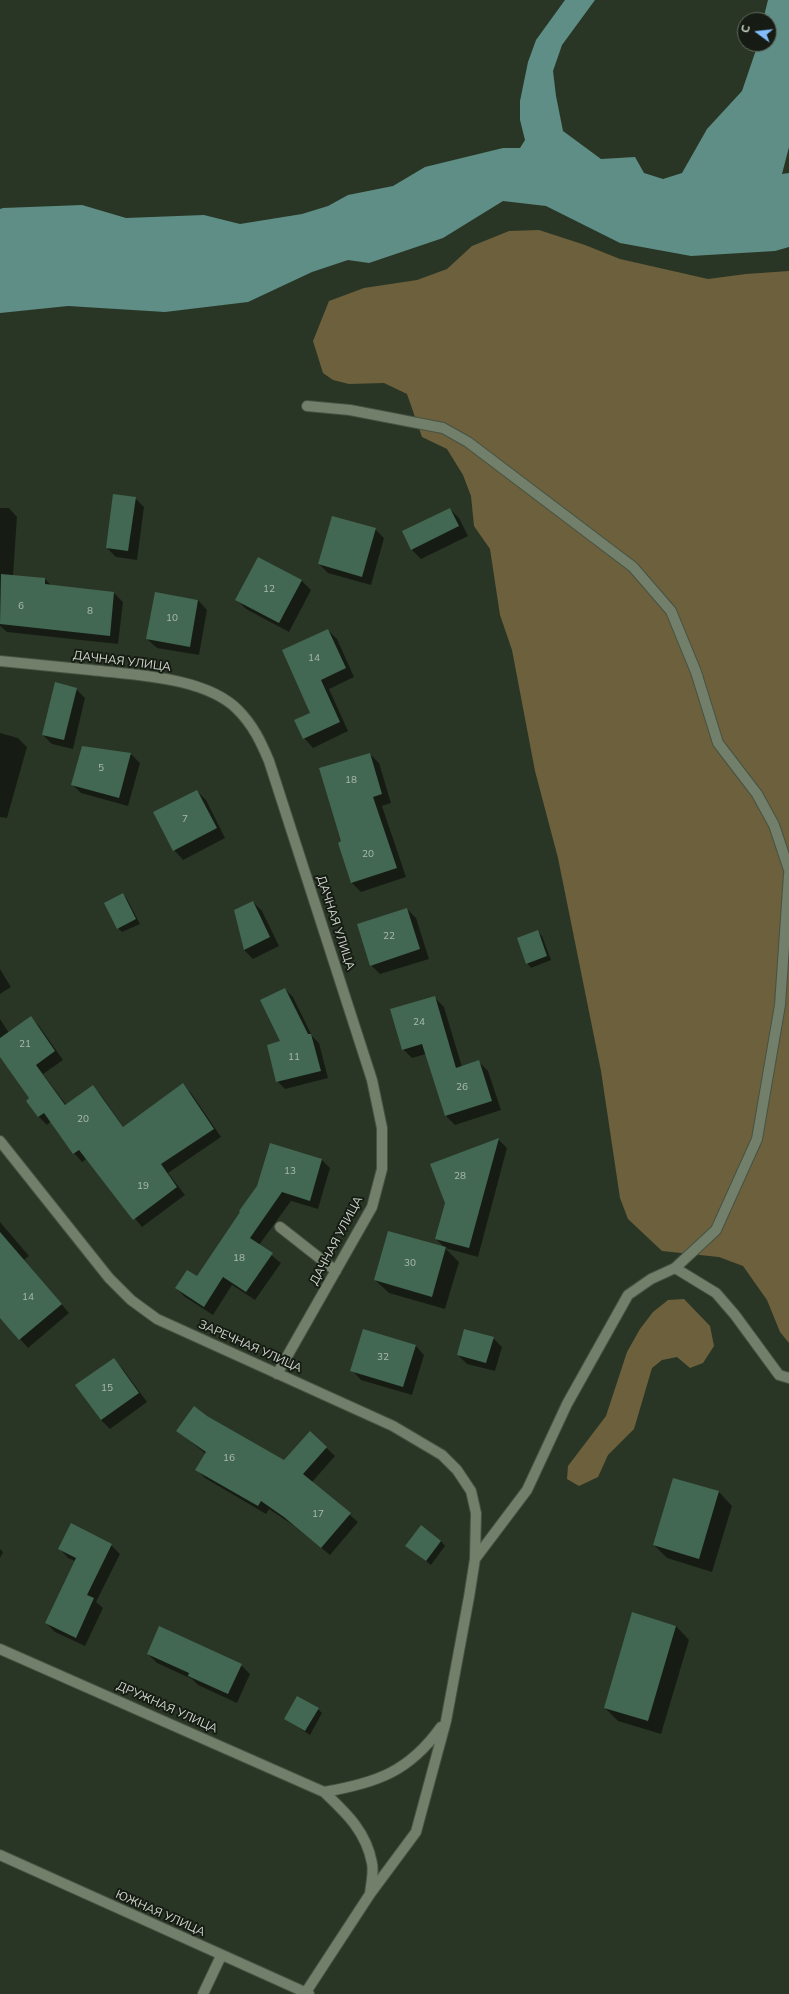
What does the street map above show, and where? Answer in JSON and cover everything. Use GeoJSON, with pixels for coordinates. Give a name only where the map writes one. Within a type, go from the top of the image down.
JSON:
{"type":"FeatureCollection","features":[{"type":"Feature","properties":{"kind":"street"},"geometry":{"type":"LineString","coordinates":[[307,406],[350,410],[443,428],[468,442],[633,567],[671,611],[696,672],[718,743],[757,794],[774,825],[789,870]]}},
{"type":"Feature","properties":{"kind":"street","name":"ДАЧНАЯ УЛИЦА"},"geometry":{"type":"LineString","coordinates":[[0,661],[139,675],[181,683],[220,697],[238,709],[259,737],[272,769],[372,1080],[382,1128],[382,1169],[372,1207],[277,1374]]}},
{"type":"Feature","properties":{"kind":"street"},"geometry":{"type":"LineString","coordinates":[[475,1559],[527,1490],[567,1404],[628,1294],[651,1279],[675,1268],[716,1230],[757,1139],[780,1005],[789,874]]}},
{"type":"Feature","properties":{"kind":"street","name":"ЗАРЕЧНАЯ УЛИЦА"},"geometry":{"type":"LineString","coordinates":[[0,1141],[90,1254],[131,1300],[157,1319],[393,1426],[442,1455],[457,1470],[471,1491],[476,1514],[475,1559],[446,1720],[416,1832],[370,1894],[308,1993]]}},
{"type":"Feature","properties":{"kind":"street"},"geometry":{"type":"LineString","coordinates":[[280,1227],[336,1271]]}},
{"type":"Feature","properties":{"kind":"street"},"geometry":{"type":"LineString","coordinates":[[675,1268],[716,1293],[735,1315],[779,1375],[789,1378]]}},
{"type":"Feature","properties":{"kind":"street","name":"ДРУЖНАЯ УЛИЦА"},"geometry":{"type":"LineString","coordinates":[[0,1649],[324,1792],[348,1815],[363,1834],[373,1864],[370,1894]]}},
{"type":"Feature","properties":{"kind":"street"},"geometry":{"type":"LineString","coordinates":[[324,1792],[371,1782],[393,1772],[415,1758],[429,1744],[446,1720]]}},
{"type":"Feature","properties":{"kind":"street","name":"ЮЖНАЯ УЛИЦА"},"geometry":{"type":"LineString","coordinates":[[0,1855],[221,1956],[308,1993]]}},
{"type":"Feature","properties":{"kind":"street"},"geometry":{"type":"LineString","coordinates":[[203,1994],[221,1956]]}},
{"type":"Feature","properties":{"kind":"shaded area"},"geometry":{"type":"Polygon","coordinates":[[[539,230],[585,245],[620,259],[708,279],[746,274],[789,271],[789,1343],[780,1332],[767,1300],[743,1266],[719,1257],[662,1251],[628,1219],[620,1198],[601,1071],[558,858],[535,771],[512,650],[500,615],[490,549],[474,526],[471,496],[463,475],[447,449],[422,437],[407,394],[384,383],[349,384],[333,380],[323,373],[313,341],[329,301],[364,288],[417,280],[447,269],[472,246],[509,231],[539,230]]]}},
{"type":"Feature","properties":{"kind":"shaded area"},"geometry":{"type":"Polygon","coordinates":[[[684,1299],[710,1326],[714,1346],[703,1363],[690,1368],[677,1357],[662,1360],[652,1368],[634,1429],[608,1455],[598,1477],[579,1486],[567,1479],[568,1466],[606,1416],[627,1352],[640,1329],[653,1312],[668,1300],[684,1299]]]}},
{"type":"Feature","properties":{"kind":"water"},"geometry":{"type":"Polygon","coordinates":[[[565,0],[595,0],[562,45],[553,71],[563,131],[601,159],[635,157],[644,173],[663,179],[682,173],[707,129],[742,91],[755,52],[777,52],[777,12],[765,12],[768,0],[789,0],[789,147],[782,174],[789,173],[789,247],[775,251],[691,256],[620,243],[546,206],[503,201],[443,238],[369,263],[348,260],[312,272],[248,302],[165,312],[68,306],[0,313],[0,209],[82,205],[126,218],[204,215],[240,224],[302,214],[328,206],[348,195],[393,186],[425,167],[503,148],[520,148],[525,140],[520,120],[520,101],[528,62],[536,40],[565,0]]]}},
{"type":"Feature","properties":{"kind":"building"},"geometry":{"type":"Polygon","coordinates":[[[113,494],[136,497],[128,551],[106,548],[113,494]]]}},
{"type":"Feature","properties":{"kind":"building"},"geometry":{"type":"Polygon","coordinates":[[[450,508],[459,526],[411,550],[402,531],[450,508]]]}},
{"type":"Feature","properties":{"kind":"building"},"geometry":{"type":"Polygon","coordinates":[[[332,516],[376,528],[362,577],[318,564],[332,516]]]}},
{"type":"Feature","properties":{"kind":"building"},"geometry":{"type":"Polygon","coordinates":[[[258,557],[302,580],[279,623],[235,600],[258,557]]]}},
{"type":"Feature","properties":{"kind":"building"},"geometry":{"type":"Polygon","coordinates":[[[1,574],[45,578],[45,584],[114,592],[110,636],[0,624],[1,574]]]}},
{"type":"Feature","properties":{"kind":"building"},"geometry":{"type":"Polygon","coordinates":[[[155,592],[198,600],[190,647],[146,639],[155,592]]]}},
{"type":"Feature","properties":{"kind":"building"},"geometry":{"type":"Polygon","coordinates":[[[328,629],[346,668],[321,680],[340,722],[303,739],[294,720],[310,713],[282,650],[328,629]]]}},
{"type":"Feature","properties":{"kind":"building"},"geometry":{"type":"Polygon","coordinates":[[[55,682],[77,688],[64,740],[42,735],[55,682]]]}},
{"type":"Feature","properties":{"kind":"building"},"geometry":{"type":"Polygon","coordinates":[[[82,746],[131,753],[119,798],[71,785],[82,746]]]}},
{"type":"Feature","properties":{"kind":"building"},"geometry":{"type":"Polygon","coordinates":[[[370,753],[382,794],[373,797],[397,868],[351,883],[338,843],[341,841],[319,768],[370,753]]]}},
{"type":"Feature","properties":{"kind":"building"},"geometry":{"type":"Polygon","coordinates":[[[197,790],[217,828],[173,851],[153,812],[197,790]]]}},
{"type":"Feature","properties":{"kind":"building"},"geometry":{"type":"Polygon","coordinates":[[[123,893],[136,919],[117,929],[104,903],[123,893]]]}},
{"type":"Feature","properties":{"kind":"building"},"geometry":{"type":"Polygon","coordinates":[[[253,901],[270,937],[244,950],[234,910],[253,901]]]}},
{"type":"Feature","properties":{"kind":"building"},"geometry":{"type":"Polygon","coordinates":[[[407,908],[420,949],[370,966],[357,924],[407,908]]]}},
{"type":"Feature","properties":{"kind":"building"},"geometry":{"type":"Polygon","coordinates":[[[538,930],[547,956],[526,964],[517,938],[538,930]]]}},
{"type":"Feature","properties":{"kind":"building"},"geometry":{"type":"Polygon","coordinates":[[[285,988],[308,1034],[311,1034],[321,1071],[276,1082],[267,1045],[280,1041],[260,1000],[285,988]]]}},
{"type":"Feature","properties":{"kind":"building"},"geometry":{"type":"Polygon","coordinates":[[[435,996],[456,1068],[479,1060],[492,1101],[445,1116],[422,1044],[402,1050],[390,1009],[435,996]]]}},
{"type":"Feature","properties":{"kind":"building"},"geometry":{"type":"Polygon","coordinates":[[[31,1016],[55,1051],[36,1065],[65,1105],[93,1085],[123,1127],[183,1083],[214,1129],[161,1164],[177,1187],[133,1220],[79,1150],[73,1154],[44,1113],[38,1117],[26,1101],[29,1098],[0,1057],[0,1038],[31,1016]]]}},
{"type":"Feature","properties":{"kind":"building"},"geometry":{"type":"Polygon","coordinates":[[[499,1138],[469,1248],[435,1239],[445,1203],[430,1164],[499,1138]]]}},
{"type":"Feature","properties":{"kind":"building"},"geometry":{"type":"Polygon","coordinates":[[[270,1143],[322,1159],[310,1201],[282,1192],[250,1238],[273,1253],[246,1292],[223,1277],[204,1307],[175,1288],[187,1270],[197,1276],[240,1212],[239,1211],[257,1186],[270,1143]]]}},
{"type":"Feature","properties":{"kind":"building"},"geometry":{"type":"Polygon","coordinates":[[[388,1231],[446,1247],[432,1297],[374,1280],[388,1231]]]}},
{"type":"Feature","properties":{"kind":"building"},"geometry":{"type":"Polygon","coordinates":[[[0,1232],[62,1304],[19,1340],[0,1318],[0,1232]]]}},
{"type":"Feature","properties":{"kind":"building"},"geometry":{"type":"Polygon","coordinates":[[[363,1329],[416,1345],[403,1387],[350,1371],[363,1329]]]}},
{"type":"Feature","properties":{"kind":"building"},"geometry":{"type":"Polygon","coordinates":[[[464,1329],[494,1337],[486,1363],[457,1355],[464,1329]]]}},
{"type":"Feature","properties":{"kind":"building"},"geometry":{"type":"Polygon","coordinates":[[[114,1358],[139,1393],[101,1420],[75,1385],[114,1358]]]}},
{"type":"Feature","properties":{"kind":"building"},"geometry":{"type":"Polygon","coordinates":[[[194,1406],[207,1416],[284,1460],[310,1431],[327,1447],[303,1474],[351,1513],[321,1548],[284,1517],[261,1501],[258,1506],[195,1470],[206,1452],[176,1431],[194,1406]]]}},
{"type":"Feature","properties":{"kind":"building"},"geometry":{"type":"Polygon","coordinates":[[[673,1478],[719,1491],[699,1559],[653,1545],[673,1478]]]}},
{"type":"Feature","properties":{"kind":"building"},"geometry":{"type":"Polygon","coordinates":[[[71,1523],[112,1544],[87,1595],[94,1598],[76,1638],[45,1623],[76,1558],[58,1549],[71,1523]]]}},
{"type":"Feature","properties":{"kind":"building"},"geometry":{"type":"Polygon","coordinates":[[[421,1525],[441,1541],[426,1561],[405,1546],[421,1525]]]}},
{"type":"Feature","properties":{"kind":"building"},"geometry":{"type":"Polygon","coordinates":[[[632,1612],[676,1626],[648,1721],[604,1708],[632,1612]]]}},
{"type":"Feature","properties":{"kind":"building"},"geometry":{"type":"Polygon","coordinates":[[[159,1626],[242,1664],[228,1694],[188,1676],[189,1673],[147,1654],[159,1626]]]}},
{"type":"Feature","properties":{"kind":"building"},"geometry":{"type":"Polygon","coordinates":[[[297,1696],[319,1708],[305,1731],[284,1719],[297,1696]]]}}]}
